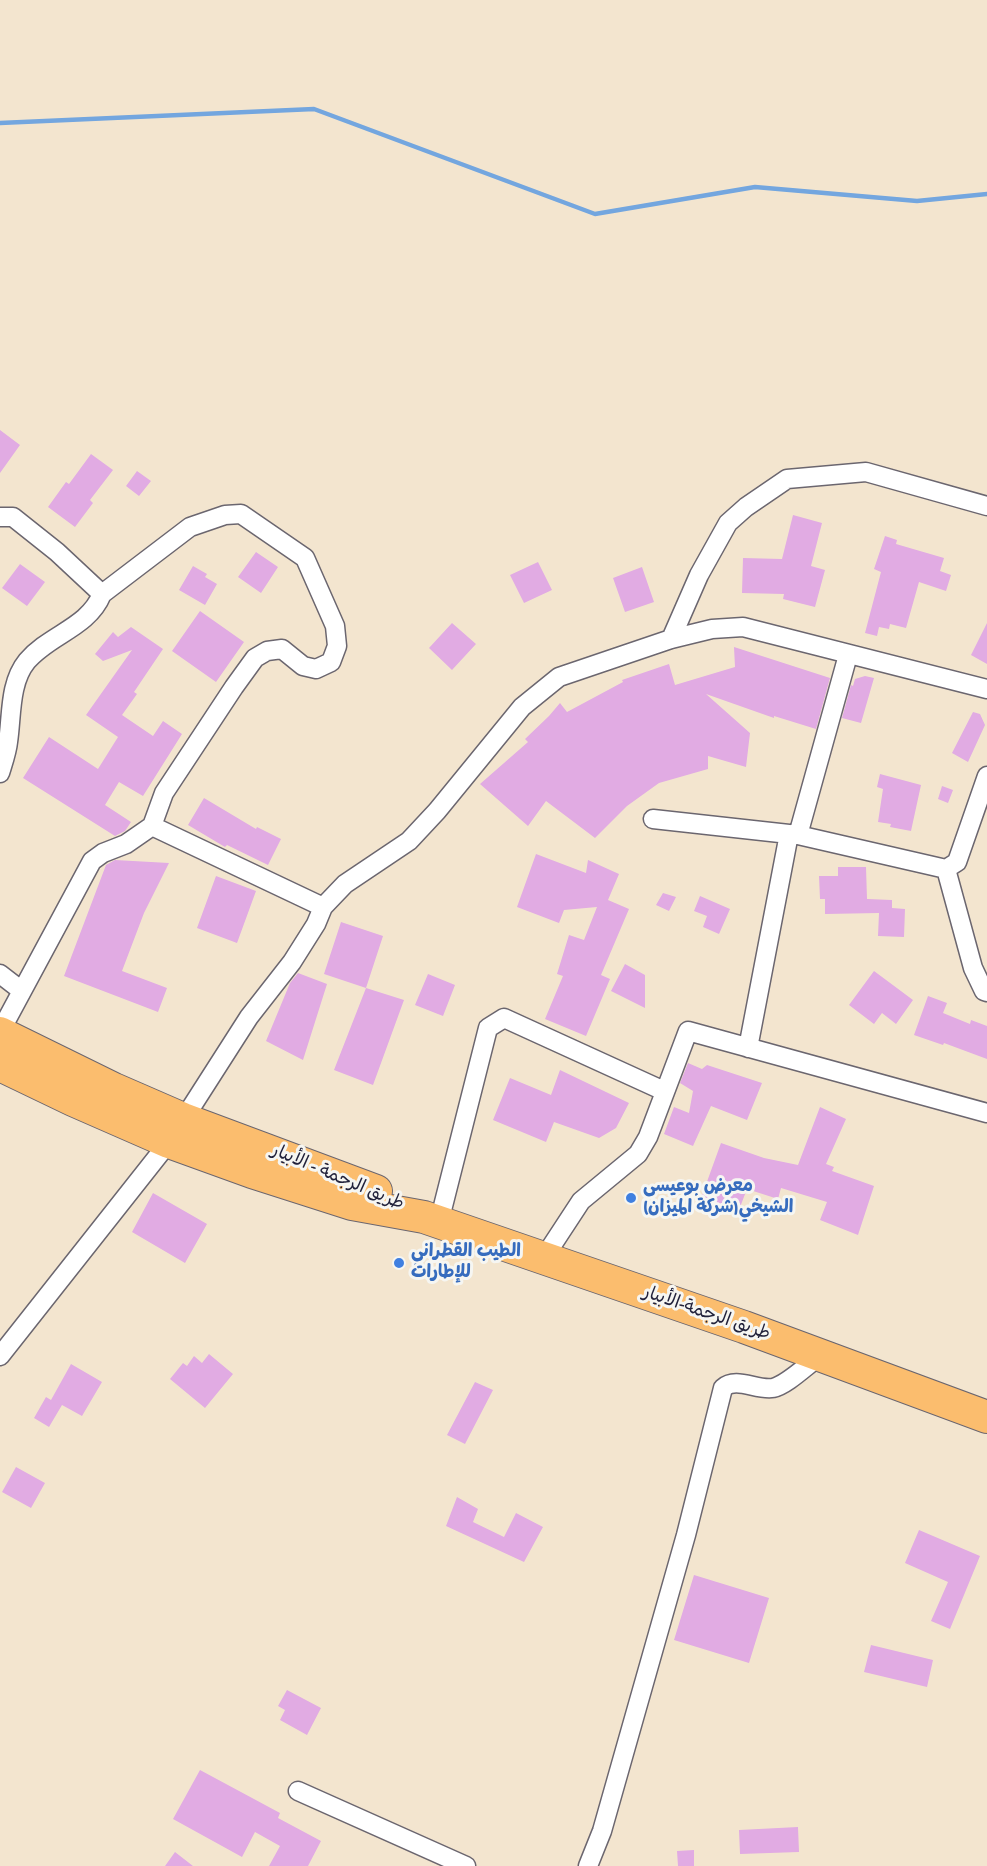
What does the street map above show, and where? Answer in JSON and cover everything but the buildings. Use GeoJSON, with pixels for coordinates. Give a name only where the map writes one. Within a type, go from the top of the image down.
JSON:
{"type":"FeatureCollection","features":[{"type":"Feature","properties":{"kind":"highway","name":"طريق الرجمة - الأبيار"},"geometry":{"type":"LineString","coordinates":[[0,1032],[114,1089],[176,1130]]}},
{"type":"Feature","properties":{"kind":"highway","name":"طريق الرجمة - الأبيار"},"geometry":{"type":"LineString","coordinates":[[0,1065],[73,1100],[376,1191],[432,1220]]}},
{"type":"Feature","properties":{"kind":"highway","name":"طريق الرجمة-الأبيار"},"geometry":{"type":"LineString","coordinates":[[432,1220],[732,1323],[987,1417]]}},
{"type":"Feature","properties":{"kind":"street"},"geometry":{"type":"LineString","coordinates":[[670,639],[699,575],[728,523],[746,507],[787,479],[866,472],[987,506]]}},
{"type":"Feature","properties":{"kind":"street"},"geometry":{"type":"LineString","coordinates":[[0,773],[8,744],[14,691],[26,662],[52,640],[79,625],[97,606],[102,594],[190,527],[225,515],[241,514],[304,558],[335,626],[337,646],[331,662],[316,669],[303,666],[282,649],[267,651],[255,658],[164,793],[152,826],[126,844],[103,853],[92,861],[0,1032]]}},
{"type":"Feature","properties":{"kind":"street"},"geometry":{"type":"LineString","coordinates":[[0,517],[13,517],[57,552],[102,594]]}},
{"type":"Feature","properties":{"kind":"street"},"geometry":{"type":"LineString","coordinates":[[0,1356],[176,1130],[249,1017],[292,962],[316,924],[323,907],[345,884],[409,841],[437,811],[522,707],[558,677],[670,639],[712,629],[743,627],[987,689]]}},
{"type":"Feature","properties":{"kind":"street"},"geometry":{"type":"LineString","coordinates":[[748,1048],[794,834],[848,655]]}},
{"type":"Feature","properties":{"kind":"street"},"geometry":{"type":"LineString","coordinates":[[653,819],[794,834],[946,869],[957,862],[987,776]]}},
{"type":"Feature","properties":{"kind":"street"},"geometry":{"type":"LineString","coordinates":[[152,826],[323,907]]}},
{"type":"Feature","properties":{"kind":"street"},"geometry":{"type":"LineString","coordinates":[[946,869],[973,968],[979,982],[987,992]]}},
{"type":"Feature","properties":{"kind":"street"},"geometry":{"type":"LineString","coordinates":[[0,974],[22,991]]}},
{"type":"Feature","properties":{"kind":"street"},"geometry":{"type":"LineString","coordinates":[[432,1220],[488,1028],[504,1018],[664,1091]]}},
{"type":"Feature","properties":{"kind":"street"},"geometry":{"type":"LineString","coordinates":[[543,1259],[581,1201],[638,1154],[648,1137],[688,1031],[987,1113]]}},
{"type":"Feature","properties":{"kind":"street"},"geometry":{"type":"LineString","coordinates":[[588,1866],[602,1831],[683,1547],[723,1388],[732,1383],[766,1388],[779,1386],[820,1356]]}},
{"type":"Feature","properties":{"kind":"street"},"geometry":{"type":"LineString","coordinates":[[297,1791],[466,1866]]}},
{"type":"Feature","properties":{"kind":"waterway"},"geometry":{"type":"LineString","coordinates":[[0,123],[314,109],[595,214],[755,187],[917,201],[987,194]]}},
{"type":"Feature","properties":{"kind":"place","name":"معرض بوعيسى الشيخي(شركة الميزان)"},"geometry":{"type":"Point","coordinates":[631,1198]}},
{"type":"Feature","properties":{"kind":"place","name":"الطيب القطراني للإطارات"},"geometry":{"type":"Point","coordinates":[399,1263]}}]}
